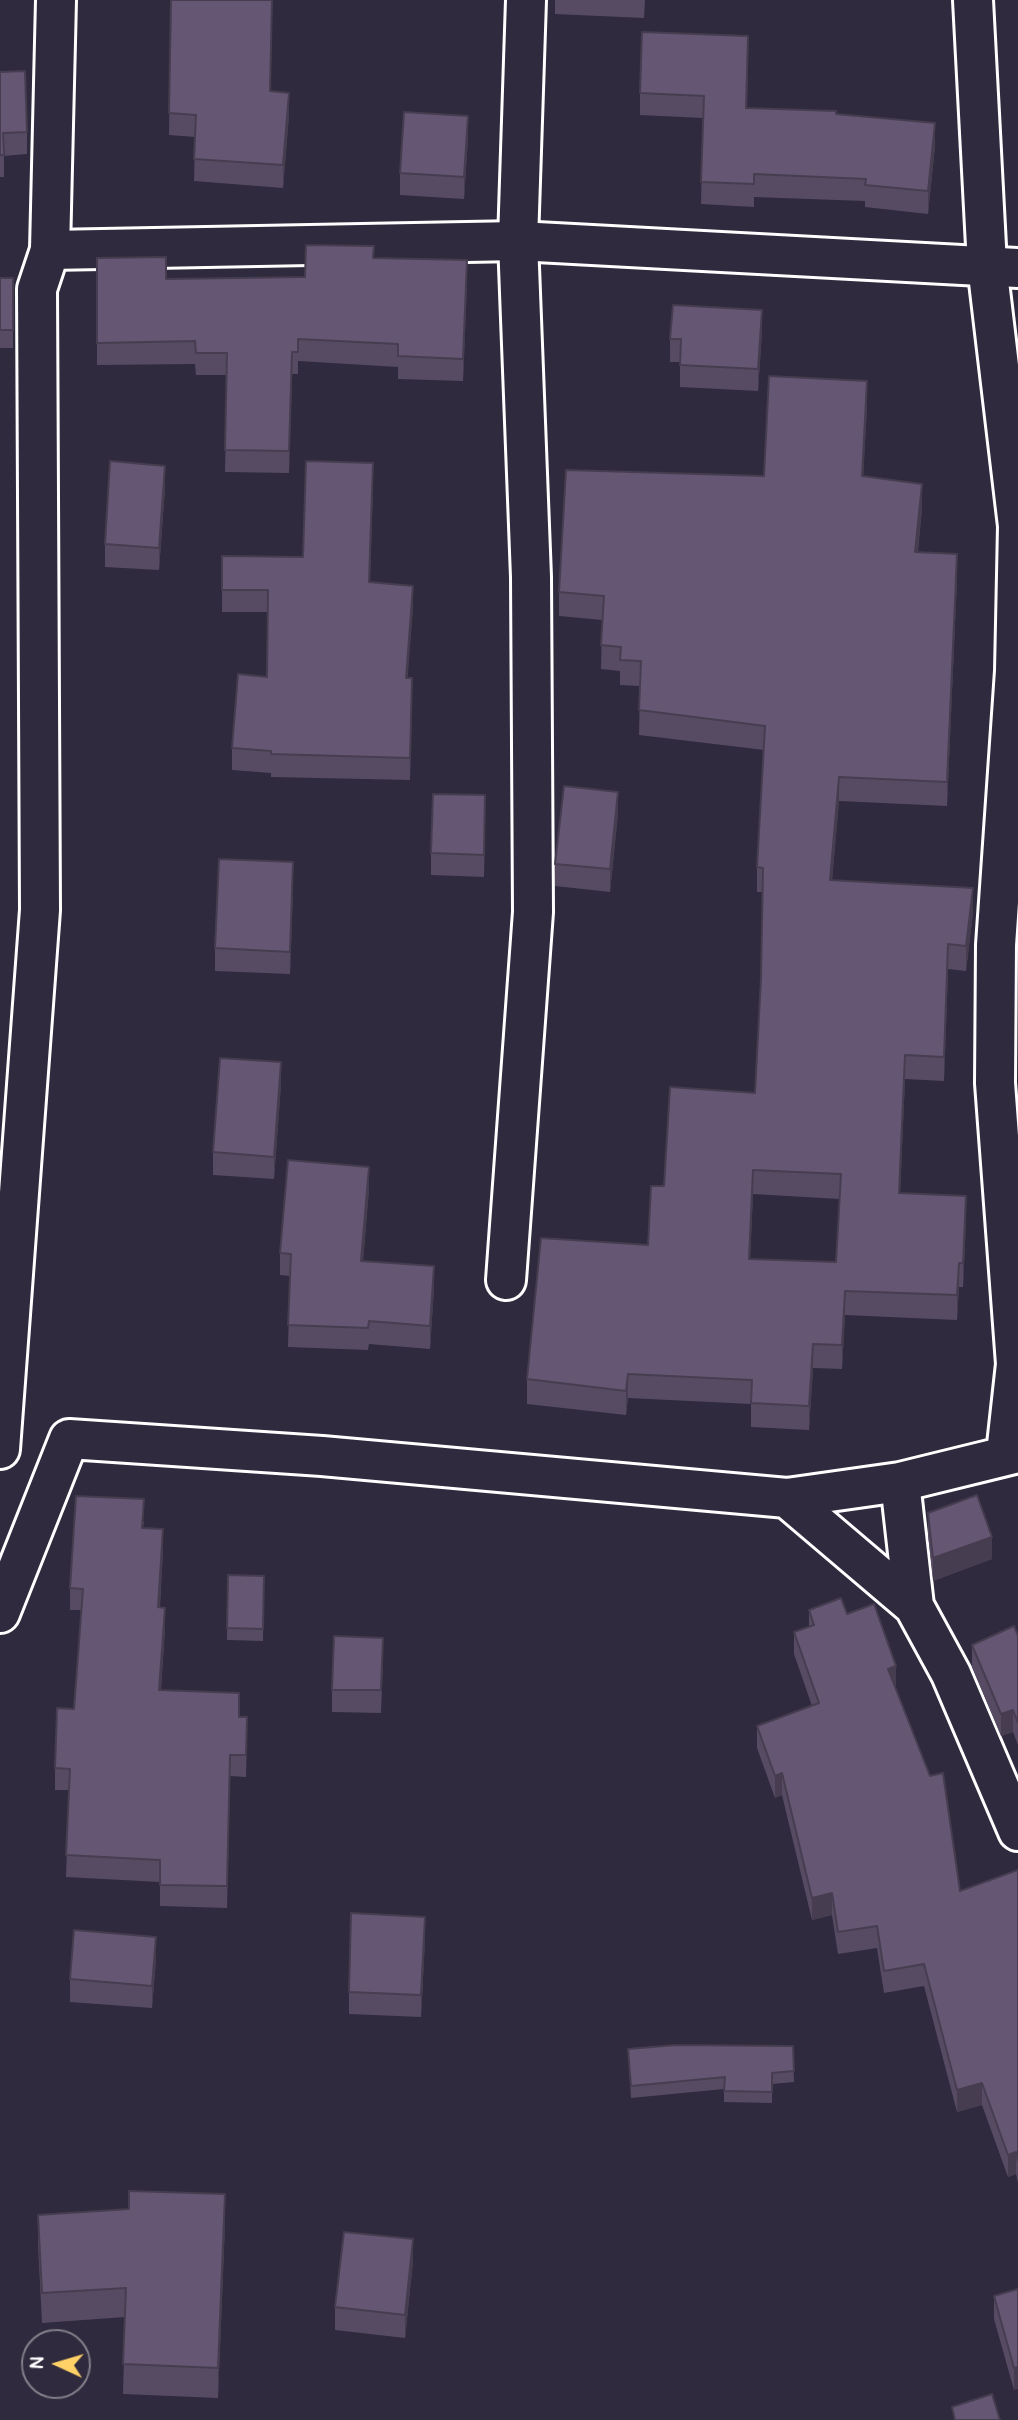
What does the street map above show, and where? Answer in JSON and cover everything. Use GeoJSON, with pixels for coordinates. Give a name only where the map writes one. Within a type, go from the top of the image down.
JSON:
{"type":"FeatureCollection","features":[{"type":"Feature","properties":{"kind":"street"},"geometry":{"type":"LineString","coordinates":[[1,1431],[40,910],[37,289],[50,250],[56,0]]}},
{"type":"Feature","properties":{"kind":"street"},"geometry":{"type":"LineString","coordinates":[[506,1280],[533,912],[531,577],[518,241],[526,0]]}},
{"type":"Feature","properties":{"kind":"street"},"geometry":{"type":"LineString","coordinates":[[0,1613],[69,1439],[322,1456],[788,1498],[900,1482],[1012,1454],[1016,1364],[995,1083],[996,959],[1015,671],[1018,526],[1003,267],[973,0]]}},
{"type":"Feature","properties":{"kind":"street"},"geometry":{"type":"LineString","coordinates":[[50,250],[518,241],[1003,267]]}},
{"type":"Feature","properties":{"kind":"street"},"geometry":{"type":"LineString","coordinates":[[900,1482],[914,1606]]}},
{"type":"Feature","properties":{"kind":"street"},"geometry":{"type":"LineString","coordinates":[[788,1498],[914,1606],[951,1674],[1018,1831]]}},
{"type":"Feature","properties":{"kind":"building"},"geometry":{"type":"Polygon","coordinates":[[[171,0],[272,0],[270,91],[289,93],[283,165],[194,159],[196,115],[169,113],[171,0]]]}},
{"type":"Feature","properties":{"kind":"building"},"geometry":{"type":"Polygon","coordinates":[[[642,32],[748,36],[746,108],[836,111],[836,114],[935,123],[928,191],[865,185],[866,179],[754,174],[754,184],[701,182],[704,96],[640,93],[642,32]]]}},
{"type":"Feature","properties":{"kind":"building"},"geometry":{"type":"Polygon","coordinates":[[[25,71],[27,132],[3,133],[4,155],[0,155],[0,72],[25,71]]]}},
{"type":"Feature","properties":{"kind":"building"},"geometry":{"type":"Polygon","coordinates":[[[404,112],[468,116],[464,177],[400,173],[404,112]]]}},
{"type":"Feature","properties":{"kind":"building"},"geometry":{"type":"Polygon","coordinates":[[[306,245],[374,246],[373,258],[467,260],[463,359],[398,356],[398,344],[298,339],[298,352],[292,352],[289,451],[225,450],[227,353],[196,353],[195,341],[97,343],[97,258],[166,257],[166,279],[305,277],[306,245]]]}},
{"type":"Feature","properties":{"kind":"building"},"geometry":{"type":"Polygon","coordinates":[[[0,278],[13,278],[13,330],[0,330],[0,278]]]}},
{"type":"Feature","properties":{"kind":"building"},"geometry":{"type":"Polygon","coordinates":[[[673,305],[762,310],[758,369],[680,365],[681,339],[670,339],[673,305]]]}},
{"type":"Feature","properties":{"kind":"building"},"geometry":{"type":"Polygon","coordinates":[[[769,376],[867,381],[862,476],[922,484],[915,552],[957,554],[947,782],[839,777],[830,880],[973,888],[966,946],[948,944],[944,1057],[905,1055],[899,1193],[966,1196],[963,1263],[959,1263],[957,1295],[845,1291],[842,1345],[813,1344],[809,1406],[751,1403],[752,1380],[628,1374],[626,1391],[527,1379],[541,1238],[648,1245],[651,1186],[664,1186],[670,1087],[755,1093],[761,978],[763,868],[757,867],[765,726],[639,710],[641,661],[620,660],[621,647],[601,645],[604,596],[559,592],[566,470],[764,476],[769,376]],[[753,1170],[749,1259],[836,1262],[841,1174],[753,1170]]]}},
{"type":"Feature","properties":{"kind":"building"},"geometry":{"type":"Polygon","coordinates":[[[110,461],[165,466],[159,548],[105,544],[110,461]]]}},
{"type":"Feature","properties":{"kind":"building"},"geometry":{"type":"Polygon","coordinates":[[[306,461],[373,463],[369,582],[413,586],[406,678],[412,678],[410,758],[271,754],[271,751],[232,748],[238,674],[267,677],[268,590],[222,590],[222,556],[303,557],[306,461]]]}},
{"type":"Feature","properties":{"kind":"building"},"geometry":{"type":"Polygon","coordinates":[[[564,786],[618,792],[610,869],[555,864],[564,786]]]}},
{"type":"Feature","properties":{"kind":"building"},"geometry":{"type":"Polygon","coordinates":[[[433,794],[485,795],[484,855],[431,853],[433,794]]]}},
{"type":"Feature","properties":{"kind":"building"},"geometry":{"type":"Polygon","coordinates":[[[219,859],[293,862],[290,952],[215,948],[219,859]]]}},
{"type":"Feature","properties":{"kind":"building"},"geometry":{"type":"Polygon","coordinates":[[[220,1058],[281,1062],[274,1157],[213,1152],[220,1058]]]}},
{"type":"Feature","properties":{"kind":"building"},"geometry":{"type":"Polygon","coordinates":[[[288,1160],[369,1167],[361,1261],[434,1266],[430,1326],[369,1321],[368,1328],[288,1325],[291,1254],[280,1253],[288,1160]]]}},
{"type":"Feature","properties":{"kind":"building"},"geometry":{"type":"Polygon","coordinates":[[[977,1495],[992,1537],[933,1558],[928,1513],[977,1495]]]}},
{"type":"Feature","properties":{"kind":"building"},"geometry":{"type":"Polygon","coordinates":[[[76,1496],[144,1499],[142,1528],[163,1529],[158,1607],[165,1608],[159,1690],[239,1693],[239,1717],[247,1717],[246,1755],[230,1755],[227,1886],[160,1885],[160,1860],[66,1855],[70,1769],[55,1768],[57,1708],[74,1709],[83,1589],[70,1588],[76,1496]]]}},
{"type":"Feature","properties":{"kind":"building"},"geometry":{"type":"Polygon","coordinates":[[[228,1575],[264,1576],[263,1629],[227,1628],[228,1575]]]}},
{"type":"Feature","properties":{"kind":"building"},"geometry":{"type":"Polygon","coordinates":[[[841,1598],[847,1614],[874,1604],[896,1666],[888,1669],[930,1776],[943,1773],[960,1891],[1018,1870],[1018,2161],[1016,2152],[1008,2155],[982,2083],[957,2090],[924,1964],[884,1971],[877,1926],[838,1932],[832,1893],[812,1898],[782,1773],[775,1776],[757,1726],[819,1703],[794,1632],[814,1625],[809,1610],[841,1598]]]}},
{"type":"Feature","properties":{"kind":"building"},"geometry":{"type":"Polygon","coordinates":[[[1014,1626],[1018,1636],[1018,1723],[1013,1710],[1001,1714],[972,1645],[1014,1626]]]}},
{"type":"Feature","properties":{"kind":"building"},"geometry":{"type":"Polygon","coordinates":[[[334,1636],[383,1638],[381,1690],[332,1690],[334,1636]]]}},
{"type":"Feature","properties":{"kind":"building"},"geometry":{"type":"Polygon","coordinates":[[[351,1913],[425,1917],[421,1995],[349,1992],[351,1913]]]}},
{"type":"Feature","properties":{"kind":"building"},"geometry":{"type":"Polygon","coordinates":[[[74,1930],[156,1937],[152,1986],[70,1979],[74,1930]]]}},
{"type":"Feature","properties":{"kind":"building"},"geometry":{"type":"Polygon","coordinates":[[[676,2045],[793,2046],[794,2071],[772,2073],[772,2092],[724,2091],[725,2077],[631,2086],[628,2049],[676,2045]]]}},
{"type":"Feature","properties":{"kind":"building"},"geometry":{"type":"Polygon","coordinates":[[[129,2191],[225,2194],[218,2368],[123,2364],[126,2288],[42,2293],[38,2215],[129,2209],[129,2191]]]}},
{"type":"Feature","properties":{"kind":"building"},"geometry":{"type":"Polygon","coordinates":[[[344,2232],[413,2239],[405,2315],[335,2307],[344,2232]]]}},
{"type":"Feature","properties":{"kind":"building"},"geometry":{"type":"Polygon","coordinates":[[[1018,2289],[1018,2367],[1014,2368],[994,2296],[1018,2289]]]}},
{"type":"Feature","properties":{"kind":"building"},"geometry":{"type":"Polygon","coordinates":[[[992,2394],[1000,2420],[955,2420],[952,2407],[992,2394]]]}}]}
